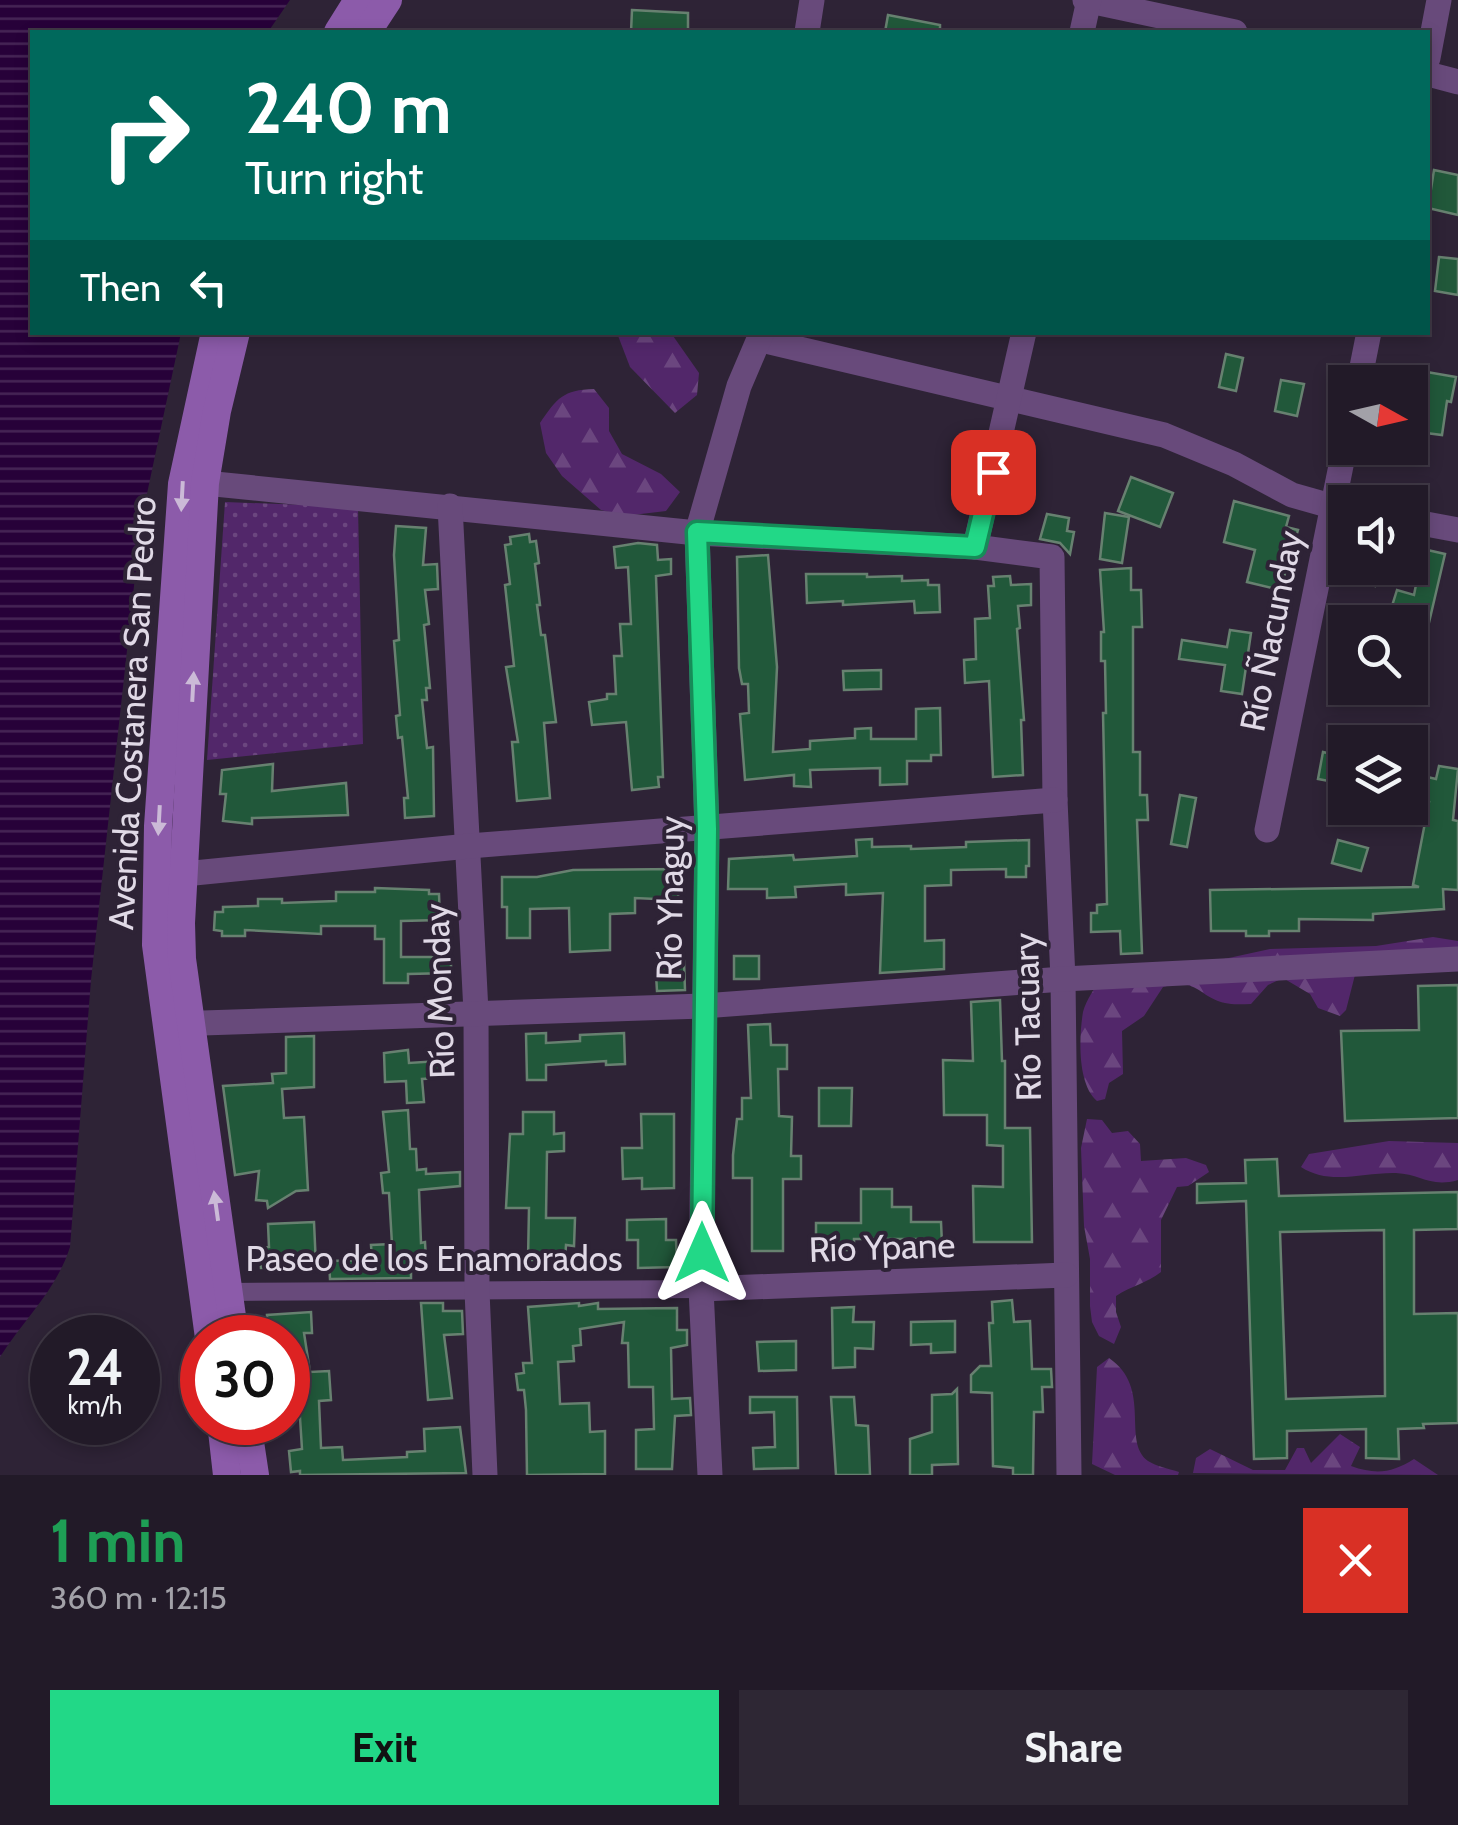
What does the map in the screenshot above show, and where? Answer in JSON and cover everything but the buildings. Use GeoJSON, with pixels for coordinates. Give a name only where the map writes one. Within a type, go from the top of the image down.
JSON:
{"type":"FeatureCollection","features":[{"type":"Feature","properties":{"kind":"main road"},"geometry":{"type":"LineString","coordinates":[[339,30],[358,0]]}},
{"type":"Feature","properties":{"kind":"main road"},"geometry":{"type":"LineString","coordinates":[[368,30],[388,0]]}},
{"type":"Feature","properties":{"kind":"main road","name":"Avenida Costanera San Pedro"},"geometry":{"type":"LineString","coordinates":[[207,1315],[178,1024],[182,959],[170,873],[182,484],[214,335]]}},
{"type":"Feature","properties":{"kind":"main road","name":"Avenida Costanera San Pedro"},"geometry":{"type":"LineString","coordinates":[[170,873],[204,483],[235,335]]}},
{"type":"Feature","properties":{"kind":"main road","name":"Avenida Costanera San Pedro"},"geometry":{"type":"LineString","coordinates":[[178,1024],[231,1315]]}},
{"type":"Feature","properties":{"kind":"main road"},"geometry":{"type":"LineString","coordinates":[[216,1475],[220,1445]]}},
{"type":"Feature","properties":{"kind":"main road"},"geometry":{"type":"LineString","coordinates":[[224,1445],[227,1475]]}},
{"type":"Feature","properties":{"kind":"main road"},"geometry":{"type":"LineString","coordinates":[[250,1445],[255,1475]]}},
{"type":"Feature","properties":{"kind":"street"},"geometry":{"type":"LineString","coordinates":[[808,30],[812,0]]}},
{"type":"Feature","properties":{"kind":"street"},"geometry":{"type":"LineString","coordinates":[[1082,30],[1087,0],[1226,30]]}},
{"type":"Feature","properties":{"kind":"street"},"geometry":{"type":"LineString","coordinates":[[1430,48],[1440,0]]}},
{"type":"Feature","properties":{"kind":"street"},"geometry":{"type":"LineString","coordinates":[[1430,75],[1458,82]]}},
{"type":"Feature","properties":{"kind":"street"},"geometry":{"type":"LineString","coordinates":[[204,483],[697,532],[975,547],[1023,335]]}},
{"type":"Feature","properties":{"kind":"street"},"geometry":{"type":"LineString","coordinates":[[1362,365],[1368,335]]}},
{"type":"Feature","properties":{"kind":"street"},"geometry":{"type":"LineString","coordinates":[[761,336],[1164,435],[1234,464],[1292,495],[1328,506]]}},
{"type":"Feature","properties":{"kind":"street","name":"Río Yhaguy"},"geometry":{"type":"LineString","coordinates":[[710,1475],[701,1289],[707,829],[697,532],[739,386],[761,336]]}},
{"type":"Feature","properties":{"kind":"street","name":"Río Monday"},"geometry":{"type":"LineString","coordinates":[[450,506],[476,1012],[477,1291],[485,1475]]}},
{"type":"Feature","properties":{"kind":"street"},"geometry":{"type":"LineString","coordinates":[[1428,524],[1458,530]]}},
{"type":"Feature","properties":{"kind":"street","name":"Río Tacuary"},"geometry":{"type":"LineString","coordinates":[[975,547],[1052,557],[1055,800],[1063,979],[1068,1475]]}},
{"type":"Feature","properties":{"kind":"street","name":"Río Ñacunday"},"geometry":{"type":"LineString","coordinates":[[1267,830],[1328,554]]}},
{"type":"Feature","properties":{"kind":"street"},"geometry":{"type":"LineString","coordinates":[[170,873],[1055,800]]}},
{"type":"Feature","properties":{"kind":"street"},"geometry":{"type":"LineString","coordinates":[[178,1024],[703,1006],[1063,979],[1458,959]]}},
{"type":"Feature","properties":{"kind":"street","name":"Río Ypane"},"geometry":{"type":"LineString","coordinates":[[701,1289],[1066,1275]]}},
{"type":"Feature","properties":{"kind":"street","name":"Paseo de los Enamorados"},"geometry":{"type":"LineString","coordinates":[[228,1292],[701,1289]]}},
{"type":"Feature","properties":{"kind":"green space"},"geometry":{"type":"Polygon","coordinates":[[[618,335],[672,335],[699,373],[697,395],[675,413],[630,367],[618,335]]]}},
{"type":"Feature","properties":{"kind":"green space"},"geometry":{"type":"Polygon","coordinates":[[[594,389],[609,408],[609,431],[622,454],[661,474],[680,492],[666,511],[624,516],[601,510],[562,476],[546,453],[540,423],[551,407],[575,391],[594,389]]]}},
{"type":"Feature","properties":{"kind":"green space"},"geometry":{"type":"Polygon","coordinates":[[[225,502],[358,507],[363,744],[207,760],[225,502]]]}},
{"type":"Feature","properties":{"kind":"green space"},"geometry":{"type":"Polygon","coordinates":[[[1433,937],[1458,941],[1458,967],[1357,967],[1346,1010],[1340,1016],[1318,1008],[1310,994],[1283,978],[1268,985],[1251,1004],[1225,1003],[1184,984],[1163,987],[1144,1016],[1122,1031],[1123,1074],[1109,1083],[1105,1099],[1097,1101],[1090,1093],[1080,1046],[1083,1012],[1103,975],[1215,961],[1270,949],[1376,946],[1433,937]]]}},
{"type":"Feature","properties":{"kind":"green space"},"geometry":{"type":"Polygon","coordinates":[[[1087,1119],[1102,1120],[1112,1133],[1128,1131],[1140,1144],[1141,1161],[1186,1158],[1206,1165],[1209,1172],[1188,1186],[1177,1187],[1161,1220],[1161,1272],[1116,1296],[1121,1327],[1114,1344],[1099,1336],[1090,1306],[1081,1148],[1087,1119]]]}},
{"type":"Feature","properties":{"kind":"green space"},"geometry":{"type":"Polygon","coordinates":[[[1389,1141],[1458,1143],[1458,1180],[1433,1182],[1396,1173],[1335,1177],[1301,1167],[1309,1154],[1389,1141]]]}},
{"type":"Feature","properties":{"kind":"green space"},"geometry":{"type":"Polygon","coordinates":[[[1109,1358],[1130,1384],[1140,1452],[1148,1461],[1179,1472],[1178,1475],[1115,1475],[1092,1464],[1097,1367],[1109,1358]]]}},
{"type":"Feature","properties":{"kind":"green space"},"geometry":{"type":"Polygon","coordinates":[[[1340,1434],[1360,1447],[1351,1466],[1384,1471],[1414,1459],[1438,1475],[1193,1473],[1196,1458],[1210,1449],[1253,1470],[1285,1470],[1297,1448],[1304,1448],[1311,1463],[1340,1434]]]}},
{"type":"Feature","properties":{"kind":"shaded area"},"geometry":{"type":"Polygon","coordinates":[[[0,0],[290,0],[269,30],[30,30],[30,335],[181,335],[141,522],[91,980],[70,1247],[48,1291],[0,1357],[0,0]]]}},
{"type":"Feature","properties":{"kind":"route"},"geometry":{"type":"LineString","coordinates":[[702,1253],[707,829],[697,532],[975,547],[993,472]]}}]}
